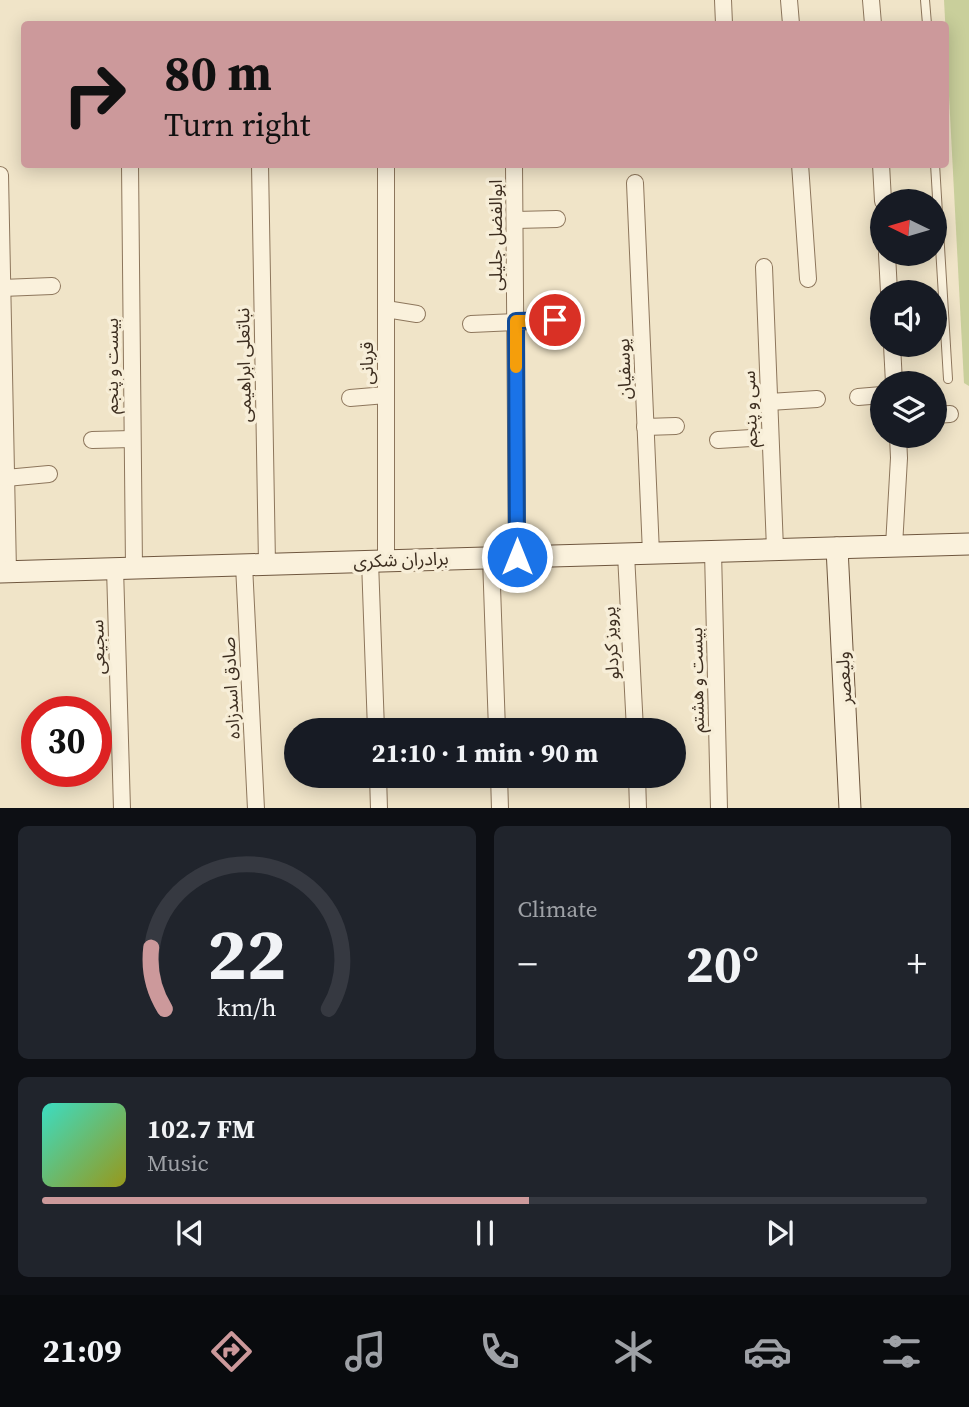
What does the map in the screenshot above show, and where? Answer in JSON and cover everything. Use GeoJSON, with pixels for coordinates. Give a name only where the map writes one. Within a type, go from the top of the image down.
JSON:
{"type":"FeatureCollection","features":[{"type":"Feature","properties":{"kind":"street"},"geometry":{"type":"LineString","coordinates":[[723,0],[724,21]]}},
{"type":"Feature","properties":{"kind":"street"},"geometry":{"type":"LineString","coordinates":[[789,0],[791,21]]}},
{"type":"Feature","properties":{"kind":"street"},"geometry":{"type":"LineString","coordinates":[[872,0],[873,21]]}},
{"type":"Feature","properties":{"kind":"street","name":"بیست و پنجم"},"geometry":{"type":"LineString","coordinates":[[124,568],[132,439],[131,168]]}},
{"type":"Feature","properties":{"kind":"street","name":"نباتعلی ابراهیمی"},"geometry":{"type":"LineString","coordinates":[[260,168],[267,564]]}},
{"type":"Feature","properties":{"kind":"street","name":"قربانی"},"geometry":{"type":"LineString","coordinates":[[376,718],[378,561],[386,395],[386,168]]}},
{"type":"Feature","properties":{"kind":"street","name":"ابوالفضل جلیلی"},"geometry":{"type":"LineString","coordinates":[[514,168],[517,557]]}},
{"type":"Feature","properties":{"kind":"street"},"geometry":{"type":"LineString","coordinates":[[800,168],[808,279]]}},
{"type":"Feature","properties":{"kind":"street"},"geometry":{"type":"LineString","coordinates":[[881,168],[882,189]]}},
{"type":"Feature","properties":{"kind":"street"},"geometry":{"type":"LineString","coordinates":[[0,175],[6,478],[4,572]]}},
{"type":"Feature","properties":{"kind":"street","name":"یوسفیان"},"geometry":{"type":"LineString","coordinates":[[635,183],[651,553]]}},
{"type":"Feature","properties":{"kind":"street"},"geometry":{"type":"LineString","coordinates":[[515,220],[557,219]]}},
{"type":"Feature","properties":{"kind":"street","name":"سی و پنجم"},"geometry":{"type":"LineString","coordinates":[[764,267],[775,549]]}},
{"type":"Feature","properties":{"kind":"street"},"geometry":{"type":"LineString","coordinates":[[2,288],[52,286]]}},
{"type":"Feature","properties":{"kind":"street"},"geometry":{"type":"LineString","coordinates":[[386,309],[417,314]]}},
{"type":"Feature","properties":{"kind":"street"},"geometry":{"type":"LineString","coordinates":[[471,324],[555,320]]}},
{"type":"Feature","properties":{"kind":"street"},"geometry":{"type":"LineString","coordinates":[[350,398],[386,395]]}},
{"type":"Feature","properties":{"kind":"street"},"geometry":{"type":"LineString","coordinates":[[858,397],[870,396]]}},
{"type":"Feature","properties":{"kind":"street"},"geometry":{"type":"LineString","coordinates":[[769,402],[817,399]]}},
{"type":"Feature","properties":{"kind":"street"},"geometry":{"type":"LineString","coordinates":[[645,427],[676,425]]}},
{"type":"Feature","properties":{"kind":"street"},"geometry":{"type":"LineString","coordinates":[[718,440],[771,437]]}},
{"type":"Feature","properties":{"kind":"street"},"geometry":{"type":"LineString","coordinates":[[92,440],[132,439]]}},
{"type":"Feature","properties":{"kind":"street"},"geometry":{"type":"LineString","coordinates":[[894,546],[899,448]]}},
{"type":"Feature","properties":{"kind":"street"},"geometry":{"type":"LineString","coordinates":[[6,478],[49,474]]}},
{"type":"Feature","properties":{"kind":"street","name":"برادران شکری"},"geometry":{"type":"LineString","coordinates":[[4,572],[969,544]]}},
{"type":"Feature","properties":{"kind":"street","name":"ولیعصر"},"geometry":{"type":"LineString","coordinates":[[837,548],[850,808]]}},
{"type":"Feature","properties":{"kind":"street","name":"بیست و هشتم"},"geometry":{"type":"LineString","coordinates":[[713,551],[719,808]]}},
{"type":"Feature","properties":{"kind":"street","name":"پرویز کردلو"},"geometry":{"type":"LineString","coordinates":[[626,554],[634,718]]}},
{"type":"Feature","properties":{"kind":"street"},"geometry":{"type":"LineString","coordinates":[[491,558],[497,718]]}},
{"type":"Feature","properties":{"kind":"street","name":"صادق اسدزاده"},"geometry":{"type":"LineString","coordinates":[[244,565],[256,808]]}},
{"type":"Feature","properties":{"kind":"street","name":"سجیعی"},"geometry":{"type":"LineString","coordinates":[[122,808],[124,568]]}},
{"type":"Feature","properties":{"kind":"street"},"geometry":{"type":"LineString","coordinates":[[378,788],[379,808]]}},
{"type":"Feature","properties":{"kind":"street"},"geometry":{"type":"LineString","coordinates":[[499,788],[500,808]]}},
{"type":"Feature","properties":{"kind":"street"},"geometry":{"type":"LineString","coordinates":[[637,788],[638,808]]}},
{"type":"Feature","properties":{"kind":"lane"},"geometry":{"type":"LineString","coordinates":[[925,0],[927,21]]}},
{"type":"Feature","properties":{"kind":"lane"},"geometry":{"type":"LineString","coordinates":[[935,168],[948,379]]}},
{"type":"Feature","properties":{"kind":"green space"},"geometry":{"type":"Polygon","coordinates":[[[944,0],[969,0],[969,386],[964,383],[949,96],[949,21],[945,21],[944,0]]]}},
{"type":"Feature","properties":{"kind":"slow traffic"},"geometry":{"type":"LineString","coordinates":[[516,367],[516,321],[525,321]]}},
{"type":"Feature","properties":{"kind":"route"},"geometry":{"type":"LineString","coordinates":[[517,557],[516,321],[555,320]]}}]}
